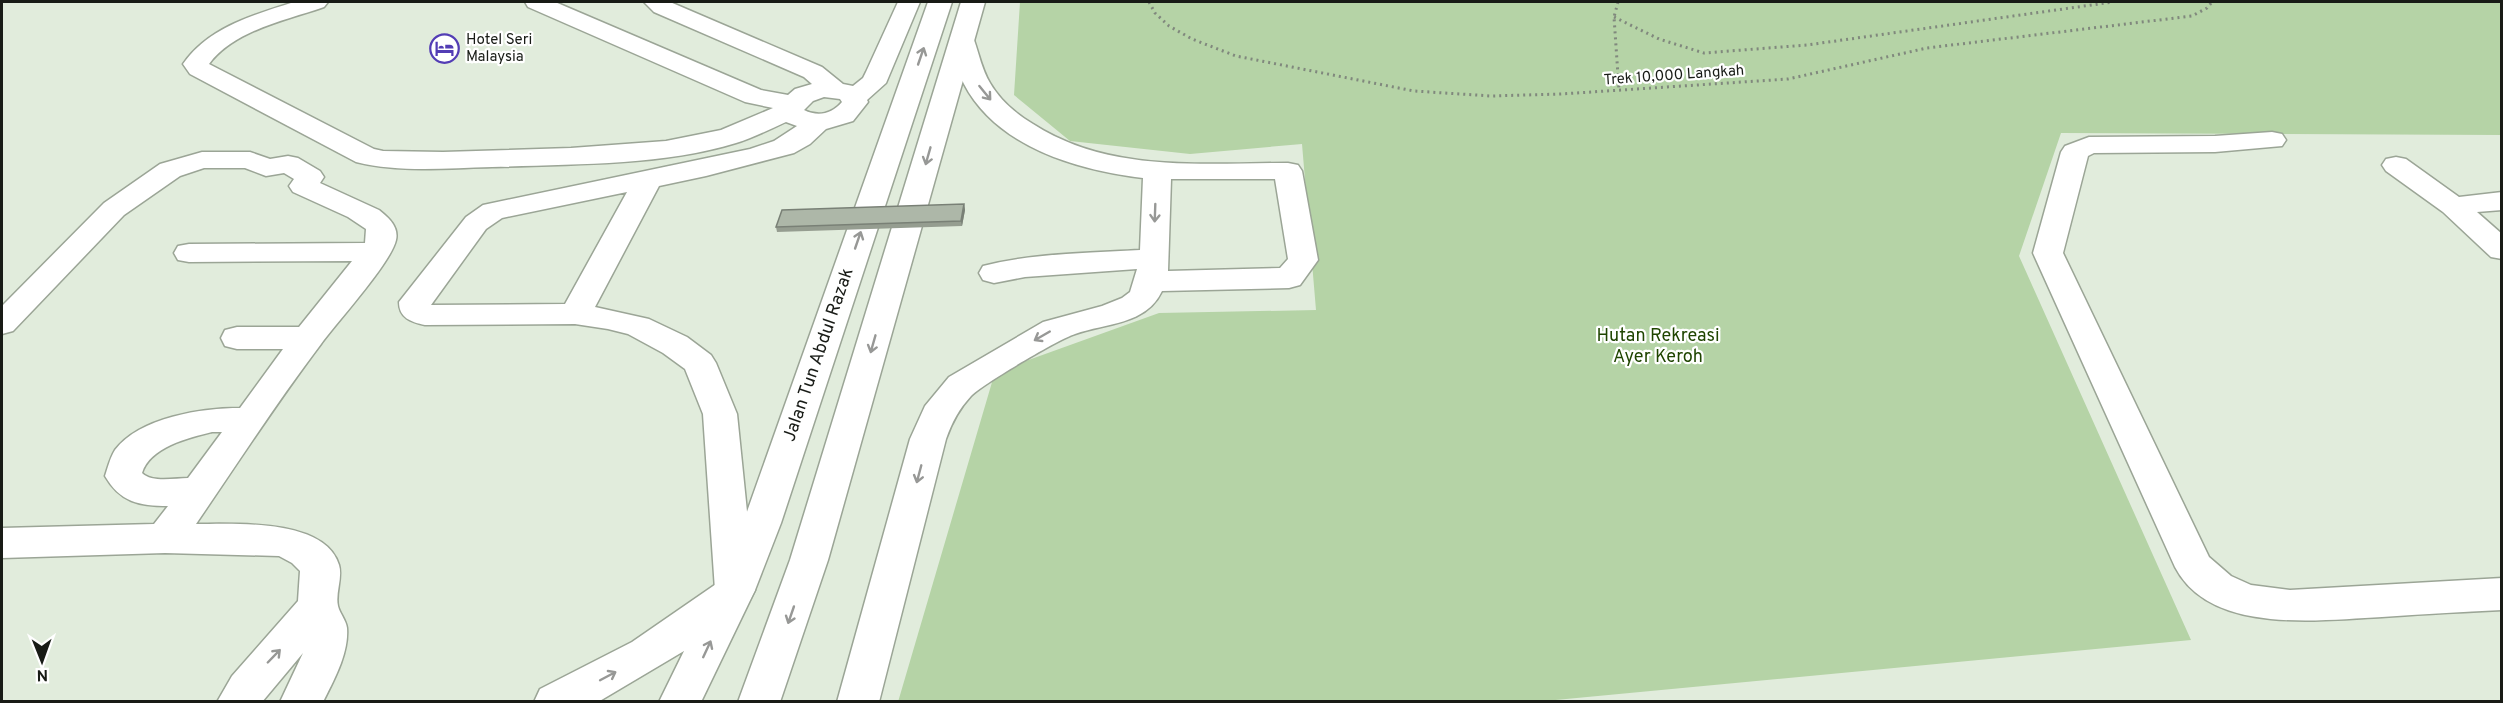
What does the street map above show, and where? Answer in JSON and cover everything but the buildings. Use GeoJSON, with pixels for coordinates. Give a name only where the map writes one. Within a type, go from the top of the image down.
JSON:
{"type":"FeatureCollection","features":[{"type":"Feature","properties":{"kind":"main road"},"geometry":{"type":"LineString","coordinates":[[316,2],[235,32],[207,49],[196,64],[199,69],[366,156],[405,160],[571,156],[666,149],[728,137],[792,107],[804,94],[844,93],[873,82],[909,2]]}},
{"type":"Feature","properties":{"kind":"main road"},"geometry":{"type":"LineString","coordinates":[[536,2],[754,96],[792,107],[799,119],[818,122],[829,120],[848,113],[855,102],[813,72],[681,16],[656,2]]}},
{"type":"Feature","properties":{"kind":"main road","name":"Jalan Tun Abdul Razak"},"geometry":{"type":"LineString","coordinates":[[680,702],[735,590],[762,523],[940,2]]}},
{"type":"Feature","properties":{"kind":"main road"},"geometry":{"type":"LineString","coordinates":[[759,702],[809,560],[973,2]]}},
{"type":"Feature","properties":{"kind":"main road"},"geometry":{"type":"LineString","coordinates":[[681,16],[707,5]]}},
{"type":"Feature","properties":{"kind":"main road"},"geometry":{"type":"LineString","coordinates":[[962,40],[978,86],[1011,122],[1037,141],[1076,155],[1136,170],[1288,171],[1304,260],[1289,278],[1152,270],[1025,267],[994,273]]}},
{"type":"Feature","properties":{"kind":"main road"},"geometry":{"type":"LineString","coordinates":[[555,702],[667,641],[735,590],[720,414],[699,363],[675,345],[638,326],[575,314],[425,315],[415,310],[415,302],[476,223],[493,211],[706,168],[784,147],[800,138],[818,122]]}},
{"type":"Feature","properties":{"kind":"main road"},"geometry":{"type":"LineString","coordinates":[[2272,140],[2216,144],[2089,145],[2081,147],[2075,152],[2048,253],[2194,567],[2217,587],[2247,600],[2290,606],[2502,594]]}},
{"type":"Feature","properties":{"kind":"main road"},"geometry":{"type":"LineString","coordinates":[[2,324],[114,210],[170,170],[202,160],[250,160],[266,168],[288,164],[310,177],[303,186],[372,217],[380,227],[382,239],[376,252],[308,338],[165,538]]}},
{"type":"Feature","properties":{"kind":"main road"},"geometry":{"type":"LineString","coordinates":[[2396,165],[2453,206],[2502,250]]}},
{"type":"Feature","properties":{"kind":"main road"},"geometry":{"type":"LineString","coordinates":[[858,702],[928,440],[937,415],[961,385],[1053,330],[1070,322],[1117,312],[1132,306],[1144,296],[1152,270],[1156,171]]}},
{"type":"Feature","properties":{"kind":"main road"},"geometry":{"type":"LineString","coordinates":[[575,314],[649,179]]}},
{"type":"Feature","properties":{"kind":"main road"},"geometry":{"type":"LineString","coordinates":[[2453,206],[2502,201]]}},
{"type":"Feature","properties":{"kind":"main road"},"geometry":{"type":"LineString","coordinates":[[189,253],[376,252]]}},
{"type":"Feature","properties":{"kind":"main road"},"geometry":{"type":"LineString","coordinates":[[237,338],[308,338]]}},
{"type":"Feature","properties":{"kind":"main road"},"geometry":{"type":"LineString","coordinates":[[197,492],[154,492],[134,488],[123,476],[129,458],[150,441],[180,427],[212,420],[249,420]]}},
{"type":"Feature","properties":{"kind":"main road"},"geometry":{"type":"LineString","coordinates":[[2,543],[165,538],[255,539],[284,542],[306,552],[320,566],[318,606],[327,626],[325,648],[316,674],[301,702]]}},
{"type":"Feature","properties":{"kind":"main road"},"geometry":{"type":"LineString","coordinates":[[238,702],[268,662],[298,632],[318,606]]}},
{"type":"Feature","properties":{"kind":"path","name":"Trek 10,000 Langkah"},"geometry":{"type":"LineString","coordinates":[[1149,2],[1155,13],[1169,26],[1192,39],[1236,56],[1369,84],[1414,91],[1491,96],[1788,79],[1927,48],[2192,15],[2207,8],[2212,2]]}},
{"type":"Feature","properties":{"kind":"path"},"geometry":{"type":"LineString","coordinates":[[1618,2],[1614,17],[1619,90]]}},
{"type":"Feature","properties":{"kind":"path"},"geometry":{"type":"LineString","coordinates":[[1614,17],[1659,39],[1704,53],[1807,45],[2113,2]]}},
{"type":"Feature","properties":{"kind":"green space","name":"Hutan Rekreasi Ayer Keroh"},"geometry":{"type":"Polygon","coordinates":[[[1020,2],[2501,2],[2501,135],[2061,133],[2019,256],[2191,640],[1545,701],[898,702],[995,372],[1159,313],[1316,310],[1302,144],[1190,154],[1070,141],[1014,95],[1020,2]]]}},
{"type":"Feature","properties":{"kind":"place","name":"Hotel Seri Malaysia"},"geometry":{"type":"Point","coordinates":[445,49]}}]}
